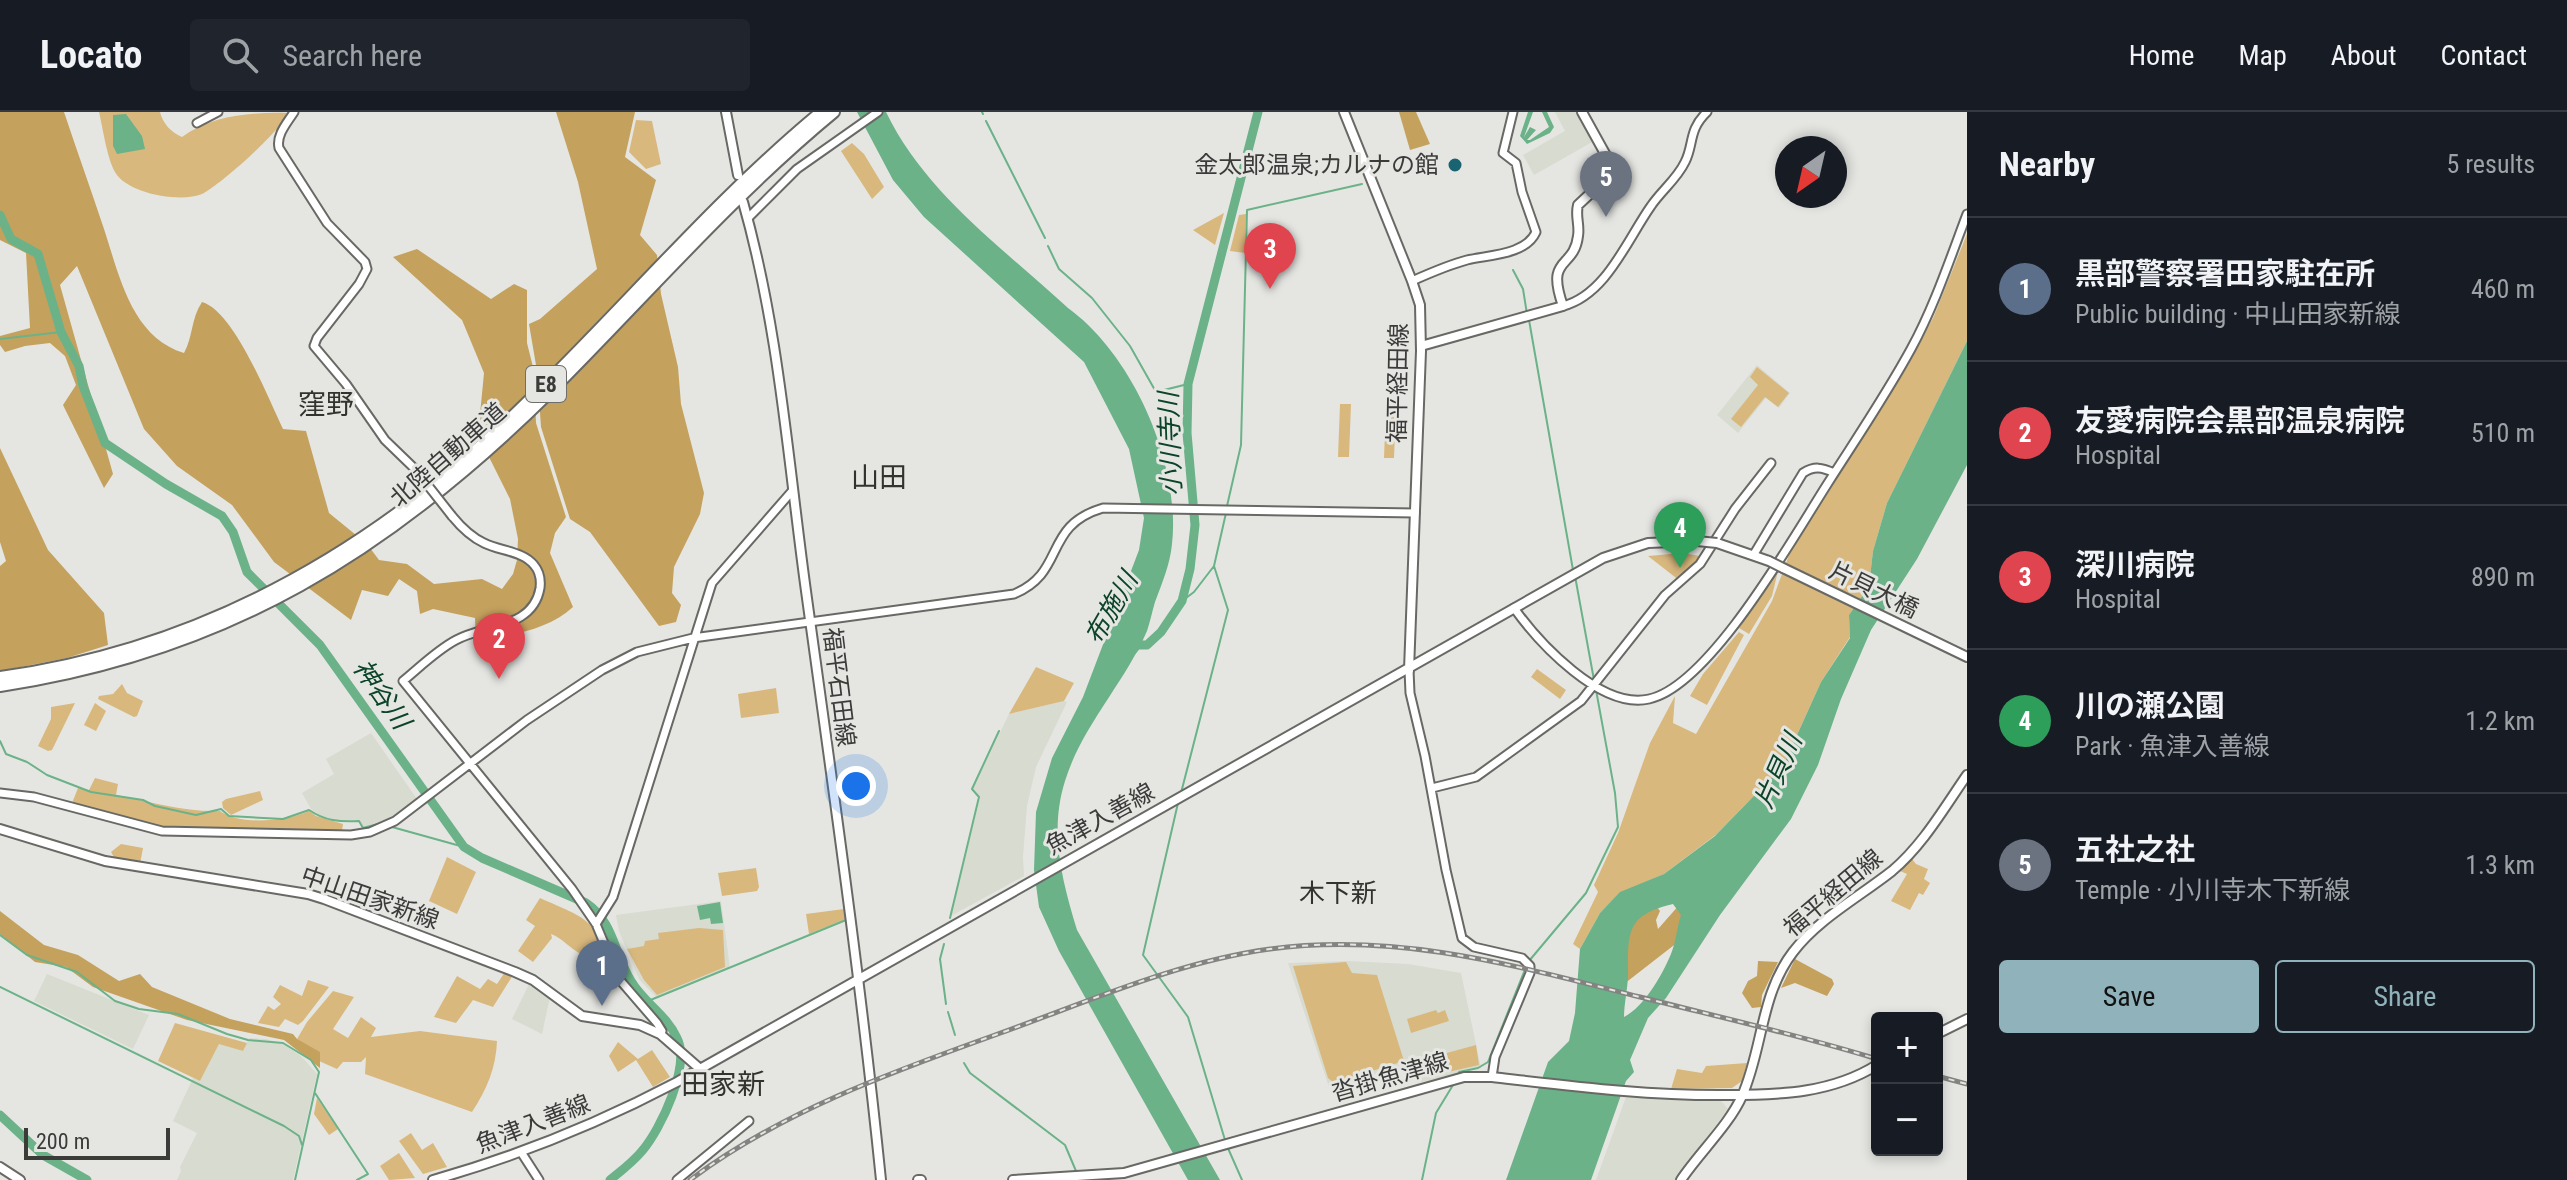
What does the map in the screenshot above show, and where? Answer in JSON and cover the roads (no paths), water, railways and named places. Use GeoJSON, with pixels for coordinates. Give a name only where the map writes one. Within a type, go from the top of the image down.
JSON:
{"type":"FeatureCollection","features":[{"type":"Feature","properties":{"kind":"highway","name":"北陸自動車道"},"geometry":{"type":"LineString","coordinates":[[0,686],[59,676],[134,657],[204,632],[293,586],[370,535],[460,465],[545,385],[697,227],[821,112]]}},
{"type":"Feature","properties":{"kind":"highway","name":"北陸自動車道"},"geometry":{"type":"LineString","coordinates":[[778,154],[834,112]]}},
{"type":"Feature","properties":{"kind":"highway","name":"北陸自動車道"},"geometry":{"type":"LineString","coordinates":[[0,677],[57,668],[127,650],[263,601]]}},
{"type":"Feature","properties":{"kind":"main road"},"geometry":{"type":"LineString","coordinates":[[726,112],[738,175]]}},
{"type":"Feature","properties":{"kind":"main road","name":"福平経田線"},"geometry":{"type":"LineString","coordinates":[[1344,112],[1420,305],[1409,670]]}},
{"type":"Feature","properties":{"kind":"main road"},"geometry":{"type":"LineString","coordinates":[[1421,346],[1563,306],[1557,290],[1557,274],[1578,240],[1578,205],[1608,177],[1608,159],[1582,112]]}},
{"type":"Feature","properties":{"kind":"main road","name":"福平石田線"},"geometry":{"type":"LineString","coordinates":[[743,202],[769,318],[881,1180]]}},
{"type":"Feature","properties":{"kind":"main road","name":"魚津入善線"},"geometry":{"type":"LineString","coordinates":[[433,1180],[521,1152],[611,1115],[1409,670],[1581,570],[1645,544],[1697,541],[1717,543],[1754,554],[1787,570]]}},
{"type":"Feature","properties":{"kind":"main road","name":"片貝大橋"},"geometry":{"type":"LineString","coordinates":[[1787,570],[1967,657]]}},
{"type":"Feature","properties":{"kind":"main road","name":"福平経田線"},"geometry":{"type":"LineString","coordinates":[[1681,1180],[1733,1112],[1742,1095],[1768,999],[1793,952],[1807,936],[1910,853],[1967,775]]}},
{"type":"Feature","properties":{"kind":"main road","name":"中山田家新線"},"geometry":{"type":"LineString","coordinates":[[0,829],[105,861],[316,896],[516,972],[533,980],[582,1016],[640,1025],[660,1034],[699,1068]]}},
{"type":"Feature","properties":{"kind":"main road"},"geometry":{"type":"LineString","coordinates":[[1943,1031],[1967,1019]]}},
{"type":"Feature","properties":{"kind":"main road","name":"沓掛魚津線"},"geometry":{"type":"LineString","coordinates":[[1013,1180],[1121,1174],[1441,1081],[1464,1077],[1492,1077],[1668,1096],[1797,1094],[1871,1068]]}},
{"type":"Feature","properties":{"kind":"main road"},"geometry":{"type":"LineString","coordinates":[[0,1167],[20,1180]]}},
{"type":"Feature","properties":{"kind":"street"},"geometry":{"type":"LineString","coordinates":[[197,123],[218,112]]}},
{"type":"Feature","properties":{"kind":"street"},"geometry":{"type":"LineString","coordinates":[[294,112],[281,132],[279,148],[327,223],[357,252],[367,269],[314,346],[346,384],[385,440],[415,469],[464,530],[482,543],[524,557],[534,564],[541,583],[526,615],[458,639],[403,681],[572,889],[595,921],[619,979],[657,1023],[662,1031],[660,1034]]}},
{"type":"Feature","properties":{"kind":"street"},"geometry":{"type":"LineString","coordinates":[[748,218],[797,169],[878,112]]}},
{"type":"Feature","properties":{"kind":"street"},"geometry":{"type":"LineString","coordinates":[[1412,281],[1466,261],[1516,248],[1534,238],[1536,232],[1516,163],[1503,153],[1513,112]]}},
{"type":"Feature","properties":{"kind":"street"},"geometry":{"type":"LineString","coordinates":[[1563,306],[1577,303],[1590,293],[1627,248],[1650,207],[1687,161],[1694,130],[1707,112]]}},
{"type":"Feature","properties":{"kind":"street"},"geometry":{"type":"LineString","coordinates":[[1514,608],[1533,634],[1594,686],[1618,698],[1636,701],[1651,699],[1669,692],[1687,677],[1750,606],[1913,346],[1967,214]]}},
{"type":"Feature","properties":{"kind":"street"},"geometry":{"type":"LineString","coordinates":[[1432,788],[1476,777],[1581,701],[1665,595],[1700,564],[1735,509],[1771,463]]}},
{"type":"Feature","properties":{"kind":"street"},"geometry":{"type":"LineString","coordinates":[[1754,554],[1803,473],[1811,468],[1824,468],[1834,473]]}},
{"type":"Feature","properties":{"kind":"street"},"geometry":{"type":"LineString","coordinates":[[595,921],[605,912],[613,897],[712,583],[793,490]]}},
{"type":"Feature","properties":{"kind":"street"},"geometry":{"type":"LineString","coordinates":[[0,793],[34,797],[162,831],[283,835],[370,832],[395,821],[423,802],[527,720],[602,670],[637,652],[693,638],[1014,594],[1041,577],[1062,535],[1079,517],[1103,508],[1415,513]]}},
{"type":"Feature","properties":{"kind":"street"},"geometry":{"type":"LineString","coordinates":[[1409,670],[1410,693],[1462,938],[1474,947],[1522,958],[1530,966],[1530,973],[1495,1057],[1492,1077]]}},
{"type":"Feature","properties":{"kind":"street"},"geometry":{"type":"LineString","coordinates":[[677,1180],[749,1121]]}},
{"type":"Feature","properties":{"kind":"street"},"geometry":{"type":"LineString","coordinates":[[521,1152],[539,1180]]}},
{"type":"Feature","properties":{"kind":"waterway","name":"小川寺川"},"geometry":{"type":"LineString","coordinates":[[1132,651],[1137,645],[1147,645],[1161,632],[1182,601],[1190,569],[1195,525],[1187,433],[1188,384],[1258,112]]}},
{"type":"Feature","properties":{"kind":"waterway"},"geometry":{"type":"LineString","coordinates":[[986,121],[1045,238]]}},
{"type":"Feature","properties":{"kind":"waterway"},"geometry":{"type":"LineString","coordinates":[[1227,506],[1241,445],[1247,210],[1362,184]]}},
{"type":"Feature","properties":{"kind":"waterway","name":"神谷川"},"geometry":{"type":"LineString","coordinates":[[0,215],[11,239],[38,254],[61,332],[79,366],[83,386],[105,443],[166,484],[222,516],[233,532],[247,572],[320,645],[464,847],[482,858],[586,903],[608,929],[631,981],[673,1030],[680,1050],[680,1064],[665,1113],[642,1151],[610,1180]]}},
{"type":"Feature","properties":{"kind":"waterway"},"geometry":{"type":"LineString","coordinates":[[1048,246],[1059,269],[1092,298],[1130,346],[1156,392],[1188,384]]}},
{"type":"Feature","properties":{"kind":"waterway"},"geometry":{"type":"LineString","coordinates":[[1513,270],[1523,289],[1527,314]]}},
{"type":"Feature","properties":{"kind":"waterway"},"geometry":{"type":"LineString","coordinates":[[1529,320],[1573,570]]}},
{"type":"Feature","properties":{"kind":"waterway"},"geometry":{"type":"LineString","coordinates":[[0,339],[61,332]]}},
{"type":"Feature","properties":{"kind":"waterway"},"geometry":{"type":"LineString","coordinates":[[1181,793],[1228,610],[1214,566],[1226,513]]}},
{"type":"Feature","properties":{"kind":"waterway"},"geometry":{"type":"LineString","coordinates":[[1182,601],[1194,592],[1214,566]]}},
{"type":"Feature","properties":{"kind":"waterway"},"geometry":{"type":"LineString","coordinates":[[1575,576],[1594,680]]}},
{"type":"Feature","properties":{"kind":"waterway"},"geometry":{"type":"LineString","coordinates":[[1529,961],[1586,893],[1618,827],[1615,793],[1596,690]]}},
{"type":"Feature","properties":{"kind":"waterway"},"geometry":{"type":"LineString","coordinates":[[950,918],[979,797],[972,789],[999,731]]}},
{"type":"Feature","properties":{"kind":"waterway"},"geometry":{"type":"LineString","coordinates":[[0,741],[6,754],[27,762],[47,775],[91,792],[143,800],[155,806],[196,815],[221,809],[229,816],[283,819],[309,810],[333,820],[359,821],[363,828],[382,823]]}},
{"type":"Feature","properties":{"kind":"waterway"},"geometry":{"type":"LineString","coordinates":[[1178,803],[1143,955],[1188,1017],[1225,1140]]}},
{"type":"Feature","properties":{"kind":"waterway"},"geometry":{"type":"LineString","coordinates":[[392,827],[464,847]]}},
{"type":"Feature","properties":{"kind":"waterway"},"geometry":{"type":"LineString","coordinates":[[648,1001],[846,920]]}},
{"type":"Feature","properties":{"kind":"waterway"},"geometry":{"type":"LineString","coordinates":[[0,935],[27,955],[77,972],[115,1001],[139,1009],[178,1014],[248,1040],[283,1043],[311,1060],[319,1072],[295,1180]]}},
{"type":"Feature","properties":{"kind":"waterway"},"geometry":{"type":"LineString","coordinates":[[944,944],[940,959],[946,1004]]}},
{"type":"Feature","properties":{"kind":"waterway"},"geometry":{"type":"LineString","coordinates":[[1458,1075],[1488,1062],[1526,967]]}},
{"type":"Feature","properties":{"kind":"waterway"},"geometry":{"type":"LineString","coordinates":[[0,987],[284,1126],[299,1136],[302,1145]]}},
{"type":"Feature","properties":{"kind":"waterway"},"geometry":{"type":"LineString","coordinates":[[948,1012],[955,1035]]}},
{"type":"Feature","properties":{"kind":"waterway"},"geometry":{"type":"LineString","coordinates":[[964,1063],[970,1073],[1065,1145],[1076,1171]]}},
{"type":"Feature","properties":{"kind":"waterway"},"geometry":{"type":"LineString","coordinates":[[1422,1180],[1436,1113],[1453,1085]]}},
{"type":"Feature","properties":{"kind":"waterway"},"geometry":{"type":"LineString","coordinates":[[315,1093],[368,1174],[357,1180]]}},
{"type":"Feature","properties":{"kind":"waterway"},"geometry":{"type":"LineString","coordinates":[[0,1115],[43,1155],[87,1180]]}},
{"type":"Feature","properties":{"kind":"waterway"},"geometry":{"type":"LineString","coordinates":[[1227,1146],[1242,1180]]}},
{"type":"Feature","properties":{"kind":"railway"},"geometry":{"type":"LineString","coordinates":[[690,1180],[761,1134],[799,1114],[915,1064],[1165,973],[1270,949],[1365,945],[1457,955],[1594,985],[1871,1057]]}},
{"type":"Feature","properties":{"kind":"railway"},"geometry":{"type":"LineString","coordinates":[[1943,1078],[1967,1084]]}},
{"type":"Feature","properties":{"kind":"place","name":"金太郎温泉;カルナの館"},"geometry":{"type":"Point","coordinates":[1455,165]}},
{"type":"Feature","properties":{"kind":"place","name":"五社之社"},"geometry":{"type":"Point","coordinates":[1606,217]}},
{"type":"Feature","properties":{"kind":"place","name":"深川病院"},"geometry":{"type":"Point","coordinates":[1270,289]}},
{"type":"Feature","properties":{"kind":"place","name":"川の瀬公園"},"geometry":{"type":"Point","coordinates":[1680,568]}},
{"type":"Feature","properties":{"kind":"place","name":"友愛病院会黒部温泉病院"},"geometry":{"type":"Point","coordinates":[499,679]}},
{"type":"Feature","properties":{"kind":"place","name":"黒部警察署田家駐在所"},"geometry":{"type":"Point","coordinates":[602,1006]}},
{"type":"Feature","properties":{"kind":"district","name":"窪野"},"geometry":{"type":"Point","coordinates":[326,404]}},
{"type":"Feature","properties":{"kind":"district","name":"山田"},"geometry":{"type":"Point","coordinates":[879,477]}},
{"type":"Feature","properties":{"kind":"district","name":"木下新"},"geometry":{"type":"Point","coordinates":[1338,893]}},
{"type":"Feature","properties":{"kind":"district","name":"田家新"},"geometry":{"type":"Point","coordinates":[723,1084]}},
{"type":"Feature","properties":{"kind":"water label","name":"布施川"},"geometry":{"type":"Point","coordinates":[1111,608]}},
{"type":"Feature","properties":{"kind":"water label","name":"片貝川"},"geometry":{"type":"Point","coordinates":[1778,771]}}]}
